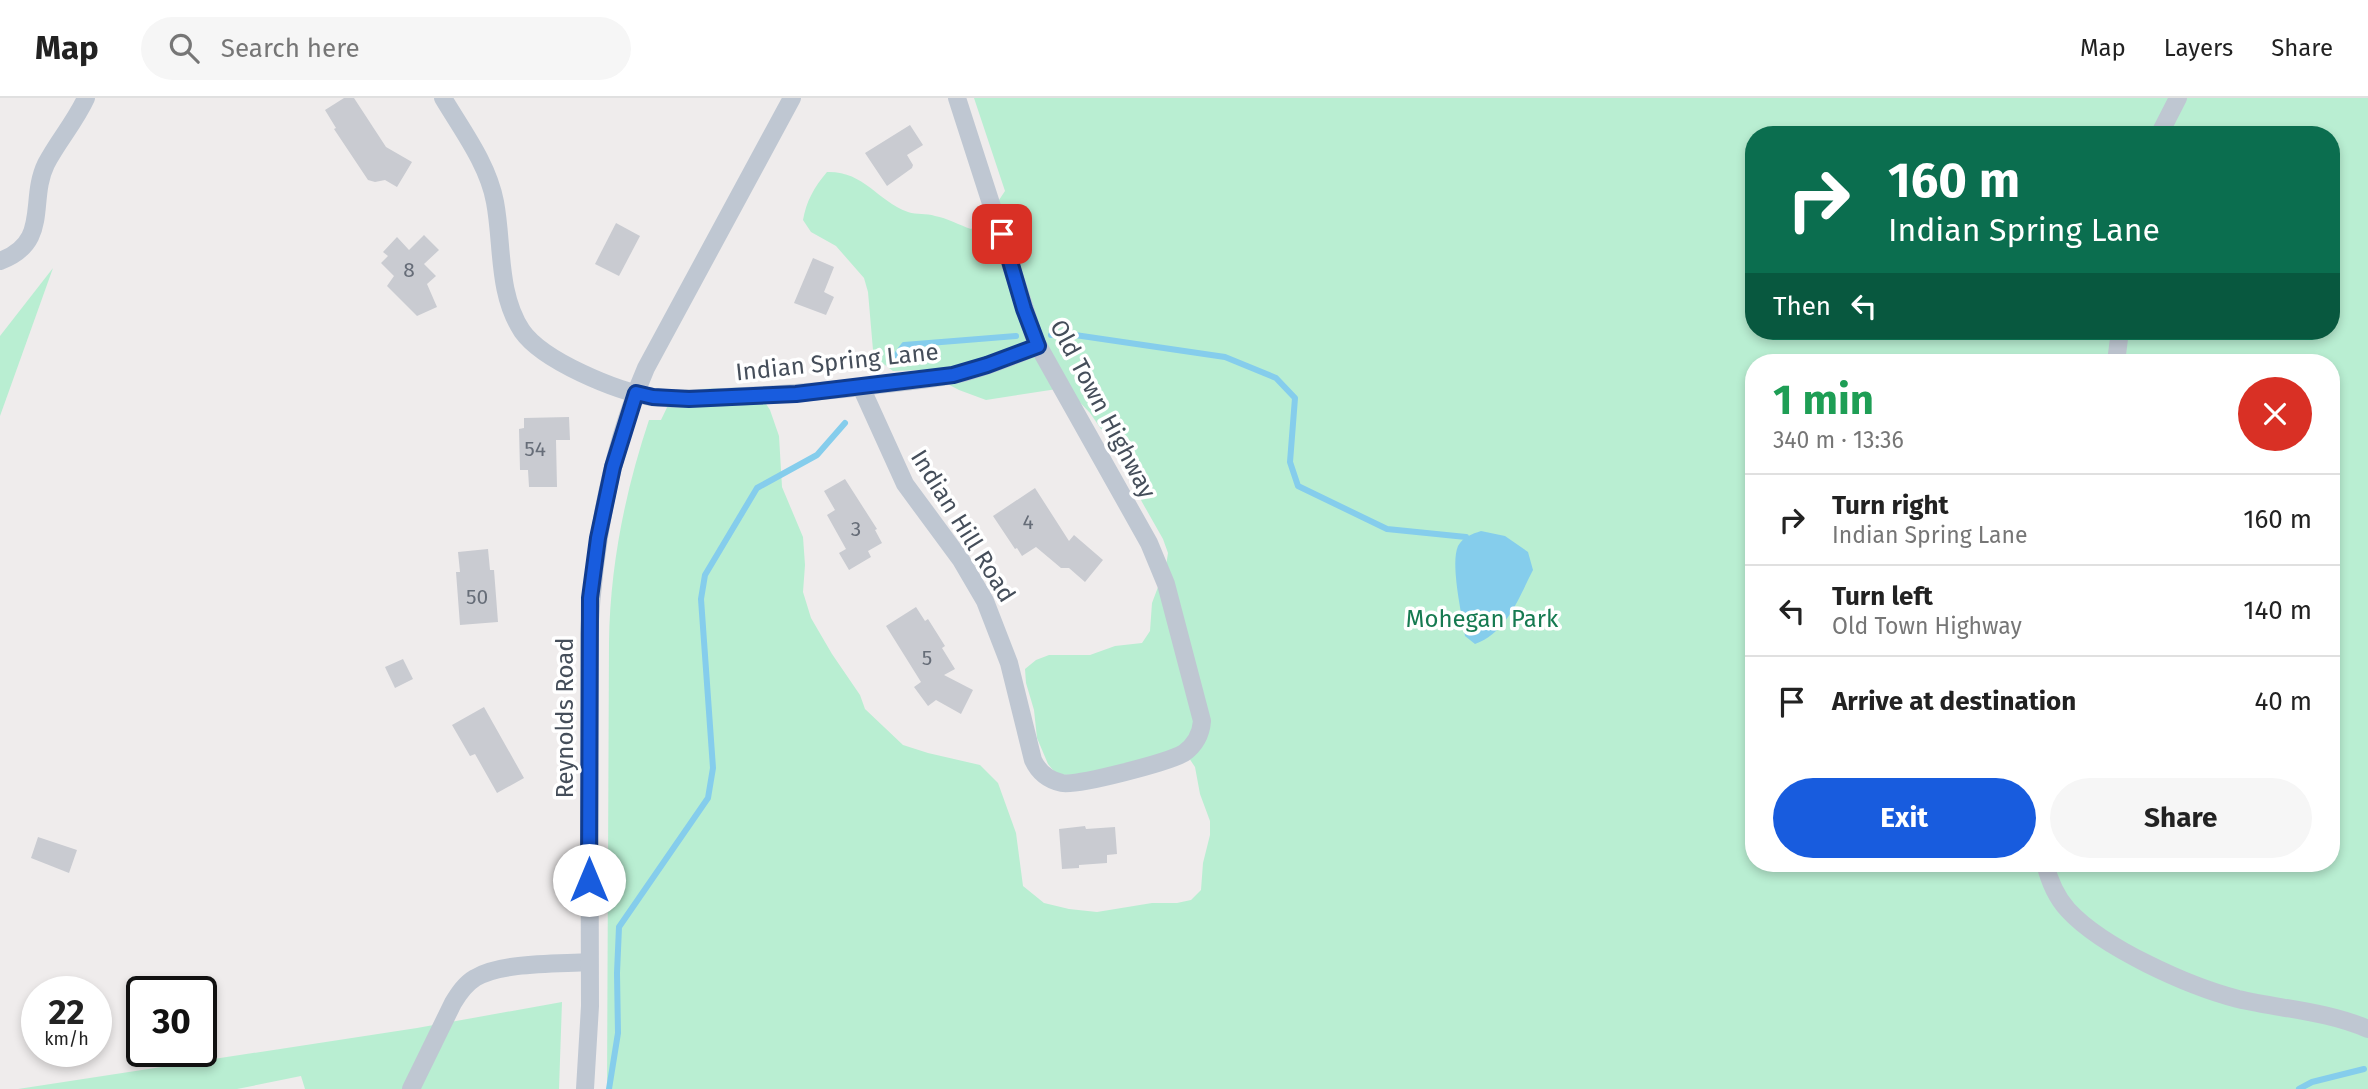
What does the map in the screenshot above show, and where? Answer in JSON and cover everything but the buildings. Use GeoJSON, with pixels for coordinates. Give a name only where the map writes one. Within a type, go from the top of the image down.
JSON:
{"type":"FeatureCollection","features":[{"type":"Feature","properties":{"kind":"street"},"geometry":{"type":"LineString","coordinates":[[0,261],[22,249],[30,239],[44,169],[86,98]]}},
{"type":"Feature","properties":{"kind":"street","name":"Indian Spring Lane"},"geometry":{"type":"LineString","coordinates":[[443,98],[474,150],[491,187],[507,294],[523,333],[540,349],[606,384],[653,397],[689,399],[796,394],[965,372],[1038,346]]}},
{"type":"Feature","properties":{"kind":"street","name":"Reynolds Road"},"geometry":{"type":"LineString","coordinates":[[585,1089],[590,1006],[590,598],[598,538],[613,467],[636,393],[665,330],[792,98]]}},
{"type":"Feature","properties":{"kind":"street","name":"Old Town Highway"},"geometry":{"type":"LineString","coordinates":[[957,98],[1038,346],[1149,543],[1161,570],[1201,713],[1202,729],[1196,740]]}},
{"type":"Feature","properties":{"kind":"street"},"geometry":{"type":"LineString","coordinates":[[2164,126],[2178,98]]}},
{"type":"Feature","properties":{"kind":"street","name":"Indian Hill Road"},"geometry":{"type":"LineString","coordinates":[[861,387],[905,484],[961,560],[985,601],[1009,663],[1033,760],[1041,773],[1060,783],[1076,783],[1170,759],[1186,751],[1196,740]]}},
{"type":"Feature","properties":{"kind":"street"},"geometry":{"type":"LineString","coordinates":[[2048,872],[2054,890],[2075,917],[2134,956],[2221,994],[2332,1018],[2368,1029]]}},
{"type":"Feature","properties":{"kind":"street"},"geometry":{"type":"LineString","coordinates":[[411,1089],[460,992],[477,976],[498,969],[589,962]]}},
{"type":"Feature","properties":{"kind":"green space","name":"Mohegan Park"},"geometry":{"type":"Polygon","coordinates":[[[974,98],[2368,98],[2368,1089],[607,1089],[609,643],[612,586],[626,502],[649,420],[661,420],[672,397],[700,389],[755,387],[770,410],[779,436],[782,487],[803,537],[803,592],[811,618],[860,695],[865,709],[903,745],[980,765],[998,783],[1016,833],[1023,886],[1044,903],[1097,912],[1152,903],[1177,903],[1191,900],[1201,890],[1210,821],[1200,794],[1195,767],[1187,755],[1124,774],[1057,775],[1048,764],[1037,738],[1034,710],[1026,683],[1025,669],[1036,660],[1049,655],[1090,655],[1115,646],[1142,643],[1150,631],[1152,603],[1168,553],[1123,461],[1090,413],[1070,392],[1057,389],[986,400],[959,390],[921,370],[893,371],[881,362],[873,350],[868,292],[864,278],[836,246],[811,232],[803,220],[811,195],[827,172],[851,176],[908,212],[940,217],[971,229],[991,212],[1005,191],[974,98]]]}},
{"type":"Feature","properties":{"kind":"green space"},"geometry":{"type":"Polygon","coordinates":[[[53,268],[0,416],[0,336],[53,268]]]}},
{"type":"Feature","properties":{"kind":"green space"},"geometry":{"type":"Polygon","coordinates":[[[562,1002],[559,1089],[305,1089],[301,1076],[237,1089],[18,1089],[162,1067],[217,1067],[217,1059],[417,1028],[562,1002]]]}},
{"type":"Feature","properties":{"kind":"water"},"geometry":{"type":"Polygon","coordinates":[[[1481,531],[1505,536],[1528,552],[1533,570],[1503,623],[1486,639],[1475,644],[1465,636],[1455,565],[1460,543],[1468,536],[1481,531]]]}},
{"type":"Feature","properties":{"kind":"waterway"},"geometry":{"type":"LineString","coordinates":[[1051,335],[1075,335],[1225,357],[1276,378],[1295,398],[1290,462],[1298,486],[1387,529],[1466,537]]}},
{"type":"Feature","properties":{"kind":"waterway"},"geometry":{"type":"LineString","coordinates":[[891,362],[904,345],[1016,336]]}},
{"type":"Feature","properties":{"kind":"waterway"},"geometry":{"type":"LineString","coordinates":[[609,1089],[618,1033],[619,927],[708,798],[713,768],[701,599],[705,575],[757,488],[817,455],[845,423]]}},
{"type":"Feature","properties":{"kind":"waterway"},"geometry":{"type":"LineString","coordinates":[[2299,1089],[2312,1082],[2364,1069]]}},
{"type":"Feature","properties":{"kind":"route"},"geometry":{"type":"LineString","coordinates":[[589,880],[590,598],[598,538],[613,467],[636,393],[689,399],[796,394],[953,375],[1038,346],[1002,234]]}}]}
